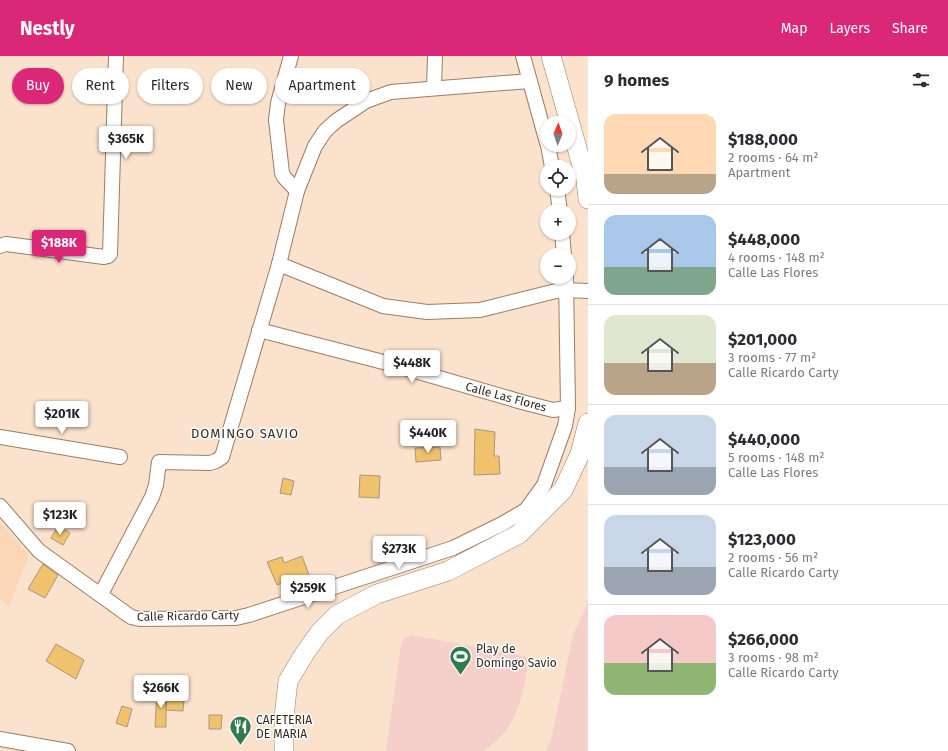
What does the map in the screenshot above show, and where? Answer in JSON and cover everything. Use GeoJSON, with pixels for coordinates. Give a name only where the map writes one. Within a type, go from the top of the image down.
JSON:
{"type":"FeatureCollection","features":[{"type":"Feature","properties":{"kind":"street"},"geometry":{"type":"LineString","coordinates":[[0,246],[6,244],[104,257],[110,254],[116,56]]}},
{"type":"Feature","properties":{"kind":"street"},"geometry":{"type":"LineString","coordinates":[[291,56],[278,103],[276,120],[282,173],[297,191]]}},
{"type":"Feature","properties":{"kind":"street"},"geometry":{"type":"LineString","coordinates":[[434,88],[435,56]]}},
{"type":"Feature","properties":{"kind":"street"},"geometry":{"type":"LineString","coordinates":[[523,56],[540,118]]}},
{"type":"Feature","properties":{"kind":"street"},"geometry":{"type":"LineString","coordinates":[[551,56],[586,180],[588,199]]}},
{"type":"Feature","properties":{"kind":"street"},"geometry":{"type":"LineString","coordinates":[[101,594],[152,497],[156,484],[159,462],[210,462],[216,461],[222,457],[279,264],[297,191],[314,146],[325,131],[336,121],[366,101],[391,92],[530,81]]}},
{"type":"Feature","properties":{"kind":"street"},"geometry":{"type":"LineString","coordinates":[[279,264],[383,306],[426,312],[480,310],[563,284]]}},
{"type":"Feature","properties":{"kind":"street","name":"Calle Ricardo Carty"},"geometry":{"type":"LineString","coordinates":[[0,506],[39,551],[101,594],[131,617],[140,619],[236,618],[327,590],[453,548],[502,524],[526,510],[544,485],[565,426],[568,408],[566,284]]}},
{"type":"Feature","properties":{"kind":"street"},"geometry":{"type":"LineString","coordinates":[[569,284],[588,291]]}},
{"type":"Feature","properties":{"kind":"street","name":"Calle Las Flores"},"geometry":{"type":"LineString","coordinates":[[259,330],[391,364],[553,410],[568,408]]}},
{"type":"Feature","properties":{"kind":"street"},"geometry":{"type":"LineString","coordinates":[[284,751],[284,717],[288,681],[320,632],[337,615],[377,594],[448,571],[519,534],[563,490],[580,454],[588,423]]}},
{"type":"Feature","properties":{"kind":"street"},"geometry":{"type":"LineString","coordinates":[[0,437],[120,458]]}},
{"type":"Feature","properties":{"kind":"street"},"geometry":{"type":"LineString","coordinates":[[0,739],[68,751]]}},
{"type":"Feature","properties":{"kind":"shaded area"},"geometry":{"type":"Polygon","coordinates":[[[0,522],[29,555],[9,606],[0,599],[0,522]]]}},
{"type":"Feature","properties":{"kind":"shaded area"},"geometry":{"type":"Polygon","coordinates":[[[588,603],[588,751],[546,751],[551,740],[573,635],[588,603]]]}},
{"type":"Feature","properties":{"kind":"shaded area","name":"Play de Domingo Savio"},"geometry":{"type":"Polygon","coordinates":[[[412,635],[529,657],[521,697],[512,721],[505,732],[483,751],[386,751],[401,645],[403,639],[412,635]]]}},
{"type":"Feature","properties":{"kind":"building"},"geometry":{"type":"Polygon","coordinates":[[[475,429],[495,432],[494,456],[499,456],[500,474],[474,475],[475,429]]]}},
{"type":"Feature","properties":{"kind":"building"},"geometry":{"type":"Polygon","coordinates":[[[440,447],[441,460],[416,462],[415,448],[440,447]]]}},
{"type":"Feature","properties":{"kind":"building"},"geometry":{"type":"Polygon","coordinates":[[[360,475],[380,476],[379,498],[359,497],[360,475]]]}},
{"type":"Feature","properties":{"kind":"building"},"geometry":{"type":"Polygon","coordinates":[[[283,478],[294,481],[291,495],[280,493],[283,478]]]}},
{"type":"Feature","properties":{"kind":"building"},"geometry":{"type":"Polygon","coordinates":[[[58,526],[70,533],[63,545],[51,538],[58,526]]]}},
{"type":"Feature","properties":{"kind":"building"},"geometry":{"type":"Polygon","coordinates":[[[302,556],[310,578],[298,581],[296,578],[277,585],[267,562],[282,557],[284,563],[302,556]]]}},
{"type":"Feature","properties":{"kind":"building"},"geometry":{"type":"Polygon","coordinates":[[[43,564],[58,575],[45,598],[28,589],[43,564]]]}},
{"type":"Feature","properties":{"kind":"building"},"geometry":{"type":"Polygon","coordinates":[[[56,644],[84,660],[76,679],[46,661],[56,644]]]}},
{"type":"Feature","properties":{"kind":"building"},"geometry":{"type":"Polygon","coordinates":[[[157,690],[166,691],[166,727],[155,727],[157,690]]]}},
{"type":"Feature","properties":{"kind":"building"},"geometry":{"type":"Polygon","coordinates":[[[167,697],[184,698],[183,711],[166,710],[167,697]]]}},
{"type":"Feature","properties":{"kind":"building"},"geometry":{"type":"Polygon","coordinates":[[[122,706],[132,709],[127,727],[116,723],[122,706]]]}},
{"type":"Feature","properties":{"kind":"building"},"geometry":{"type":"Polygon","coordinates":[[[209,715],[222,715],[221,729],[209,729],[209,715]]]}},
{"type":"Feature","properties":{"kind":"place","name":"Play de Domingo Savio"},"geometry":{"type":"Point","coordinates":[461,676]}},
{"type":"Feature","properties":{"kind":"place","name":"CAFETERIA DE MARIA"},"geometry":{"type":"Point","coordinates":[240,746]}},
{"type":"Feature","properties":{"kind":"district","name":"DOMINGO SAVIO"},"geometry":{"type":"Point","coordinates":[245,433]}}]}
